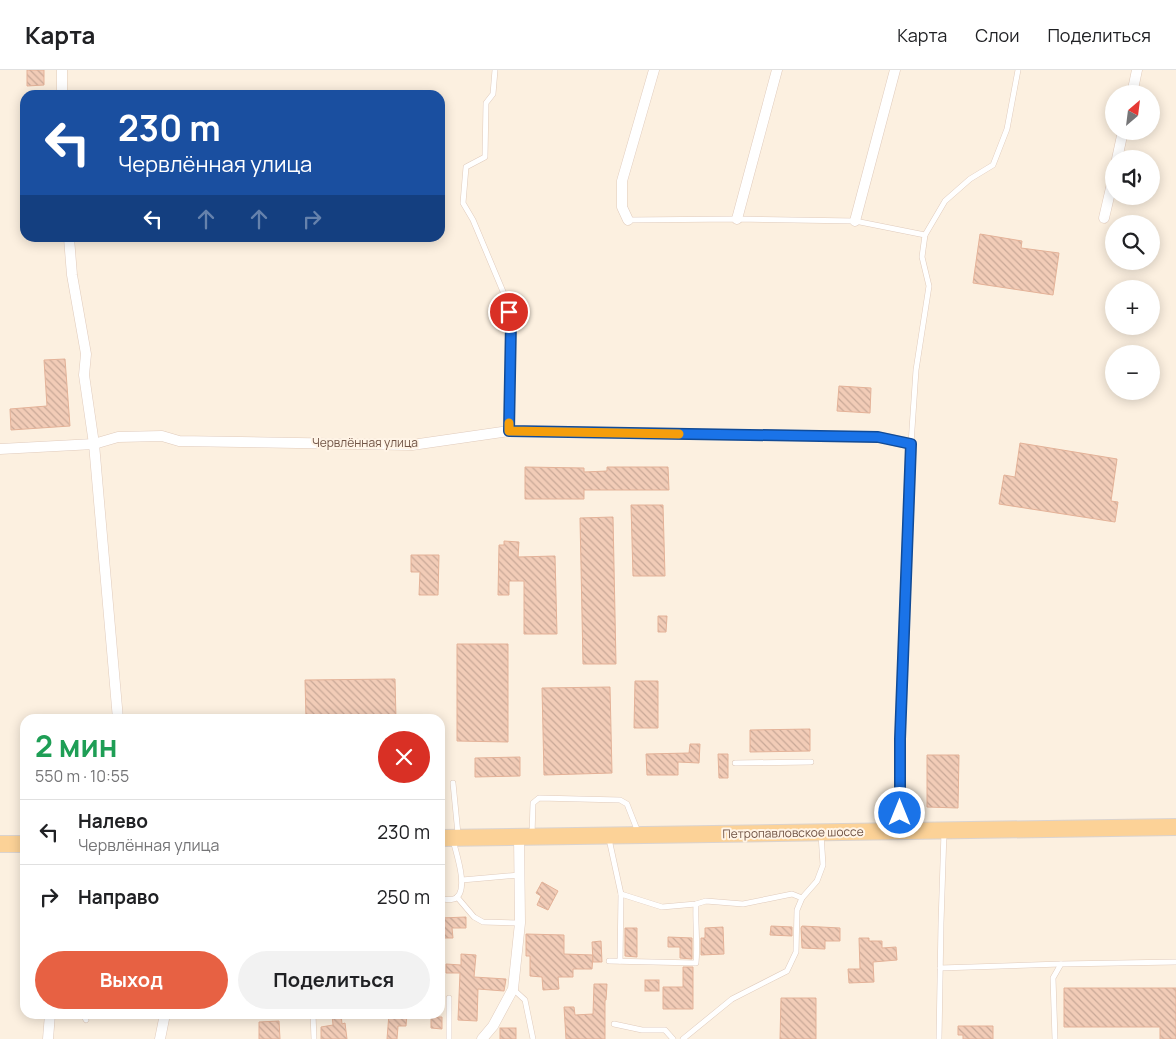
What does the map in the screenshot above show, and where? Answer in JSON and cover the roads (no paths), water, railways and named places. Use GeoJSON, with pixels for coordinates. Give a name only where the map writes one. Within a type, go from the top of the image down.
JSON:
{"type":"FeatureCollection","features":[{"type":"Feature","properties":{"kind":"main road","name":"Петропавловское шоссе"},"geometry":{"type":"LineString","coordinates":[[450,838],[1176,828]]}},
{"type":"Feature","properties":{"kind":"main road"},"geometry":{"type":"LineString","coordinates":[[0,844],[20,844]]}},
{"type":"Feature","properties":{"kind":"street"},"geometry":{"type":"LineString","coordinates":[[62,70],[62,90]]}},
{"type":"Feature","properties":{"kind":"street"},"geometry":{"type":"LineString","coordinates":[[628,220],[622,207],[622,181],[654,70]]}},
{"type":"Feature","properties":{"kind":"street"},"geometry":{"type":"LineString","coordinates":[[737,219],[777,70]]}},
{"type":"Feature","properties":{"kind":"street"},"geometry":{"type":"LineString","coordinates":[[855,221],[895,70]]}},
{"type":"Feature","properties":{"kind":"street"},"geometry":{"type":"LineString","coordinates":[[1134,85],[1137,70]]}},
{"type":"Feature","properties":{"kind":"street"},"geometry":{"type":"LineString","coordinates":[[1104,218],[1107,205]]}},
{"type":"Feature","properties":{"kind":"street"},"geometry":{"type":"LineString","coordinates":[[69,242],[72,276],[86,354],[84,375],[94,444],[118,714]]}},
{"type":"Feature","properties":{"kind":"street","name":"Червлённая улица"},"geometry":{"type":"LineString","coordinates":[[0,449],[94,444],[118,437],[162,436],[178,441],[412,445],[509,431],[878,437],[911,444]]}},
{"type":"Feature","properties":{"kind":"street"},"geometry":{"type":"LineString","coordinates":[[900,831],[900,739],[911,444]]}},
{"type":"Feature","properties":{"kind":"street"},"geometry":{"type":"LineString","coordinates":[[482,1039],[493,1026],[513,989],[520,923],[520,875],[526,836]]}},
{"type":"Feature","properties":{"kind":"street"},"geometry":{"type":"LineString","coordinates":[[48,1039],[50,1019]]}},
{"type":"Feature","properties":{"kind":"street"},"geometry":{"type":"LineString","coordinates":[[160,1039],[164,1019]]}},
{"type":"Feature","properties":{"kind":"lane"},"geometry":{"type":"LineString","coordinates":[[495,70],[493,94],[486,103],[485,157],[466,167],[464,203],[507,301],[511,322],[509,431]]}},
{"type":"Feature","properties":{"kind":"lane"},"geometry":{"type":"LineString","coordinates":[[911,444],[916,370],[929,286],[922,257],[925,235],[945,200],[970,179],[993,165],[1007,129],[1018,70]]}},
{"type":"Feature","properties":{"kind":"lane"},"geometry":{"type":"LineString","coordinates":[[628,220],[855,221],[925,235]]}},
{"type":"Feature","properties":{"kind":"lane"},"geometry":{"type":"LineString","coordinates":[[735,763],[811,762]]}},
{"type":"Feature","properties":{"kind":"lane"},"geometry":{"type":"LineString","coordinates":[[445,899],[453,900],[457,897],[462,880],[450,838],[453,783]]}},
{"type":"Feature","properties":{"kind":"lane"},"geometry":{"type":"LineString","coordinates":[[526,836],[533,803],[539,798],[620,800],[627,804],[639,835]]}},
{"type":"Feature","properties":{"kind":"lane"},"geometry":{"type":"LineString","coordinates":[[939,1039],[944,831]]}},
{"type":"Feature","properties":{"kind":"lane"},"geometry":{"type":"LineString","coordinates":[[683,1039],[732,999],[787,971],[796,952],[797,910],[802,898],[817,881],[823,865],[820,833]]}},
{"type":"Feature","properties":{"kind":"lane"},"geometry":{"type":"LineString","coordinates":[[609,836],[621,894],[620,960]]}},
{"type":"Feature","properties":{"kind":"lane"},"geometry":{"type":"LineString","coordinates":[[462,880],[520,875]]}},
{"type":"Feature","properties":{"kind":"lane"},"geometry":{"type":"LineString","coordinates":[[621,894],[662,907],[696,904],[706,901],[743,904],[792,894],[802,898]]}},
{"type":"Feature","properties":{"kind":"lane"},"geometry":{"type":"LineString","coordinates":[[457,897],[478,920],[483,922],[520,923]]}},
{"type":"Feature","properties":{"kind":"lane"},"geometry":{"type":"LineString","coordinates":[[610,961],[696,963],[698,944],[696,904]]}},
{"type":"Feature","properties":{"kind":"lane"},"geometry":{"type":"LineString","coordinates":[[940,968],[1176,962]]}},
{"type":"Feature","properties":{"kind":"lane"},"geometry":{"type":"LineString","coordinates":[[1055,1039],[1053,978],[1061,964]]}},
{"type":"Feature","properties":{"kind":"lane"},"geometry":{"type":"LineString","coordinates":[[513,989],[525,1000],[533,1039]]}},
{"type":"Feature","properties":{"kind":"lane"},"geometry":{"type":"LineString","coordinates":[[449,998],[449,1039]]}},
{"type":"Feature","properties":{"kind":"lane"},"geometry":{"type":"LineString","coordinates":[[313,1019],[314,1039]]}},
{"type":"Feature","properties":{"kind":"lane"},"geometry":{"type":"LineString","coordinates":[[614,1024],[642,1030],[665,1030],[673,1039]]}}]}
